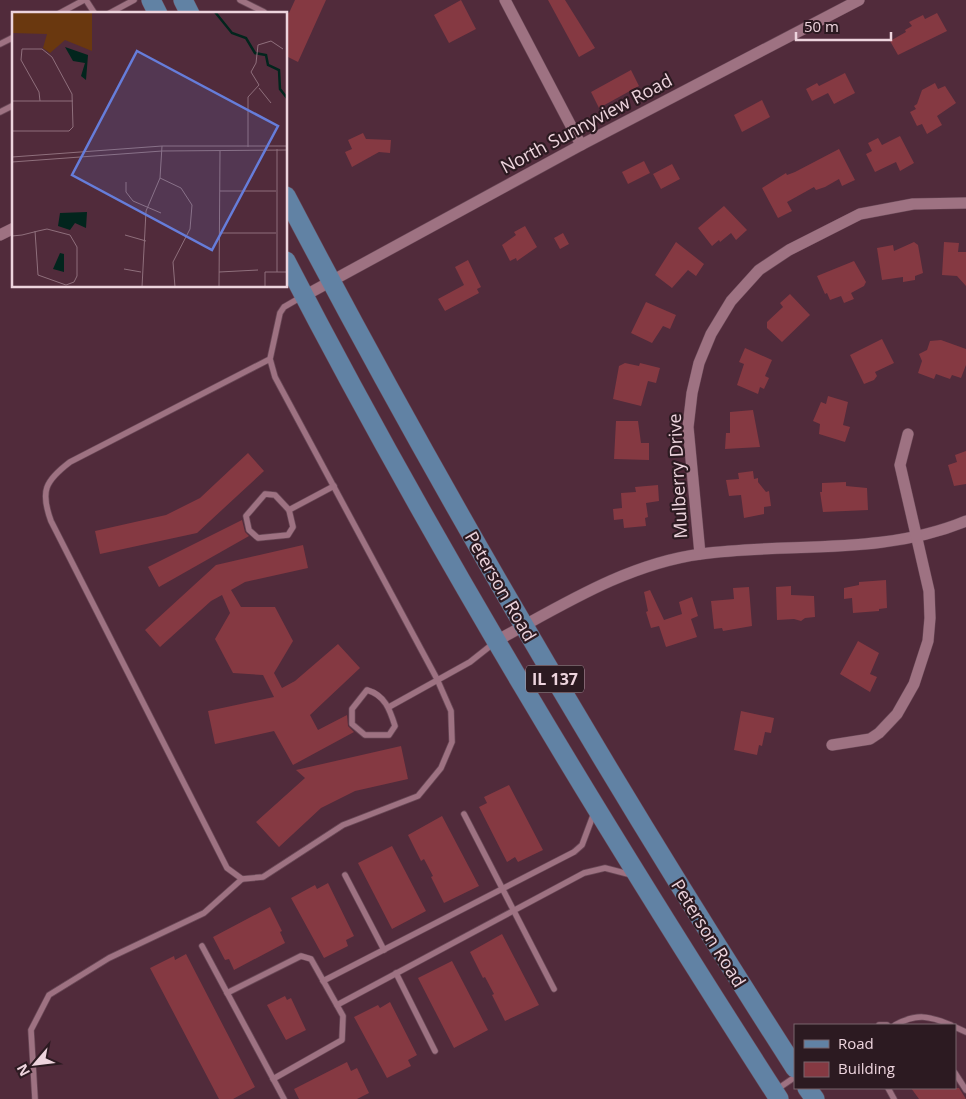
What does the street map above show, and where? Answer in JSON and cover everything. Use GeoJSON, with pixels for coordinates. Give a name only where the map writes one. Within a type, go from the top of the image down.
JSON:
{"type":"FeatureCollection","features":[{"type":"Feature","properties":{"kind":"main road"},"geometry":{"type":"LineString","coordinates":[[151,0],[157,12]]}},
{"type":"Feature","properties":{"kind":"main road"},"geometry":{"type":"LineString","coordinates":[[183,0],[189,12]]}},
{"type":"Feature","properties":{"kind":"main road","name":"Peterson Road"},"geometry":{"type":"LineString","coordinates":[[288,200],[422,449],[523,626],[672,876],[794,1066]]}},
{"type":"Feature","properties":{"kind":"main road","name":"Peterson Road"},"geometry":{"type":"LineString","coordinates":[[288,265],[496,641],[596,809],[777,1095]]}},
{"type":"Feature","properties":{"kind":"street"},"geometry":{"type":"LineString","coordinates":[[505,0],[581,145]]}},
{"type":"Feature","properties":{"kind":"street"},"geometry":{"type":"LineString","coordinates":[[832,0],[838,11]]}},
{"type":"Feature","properties":{"kind":"street","name":"North Sunnyview Road"},"geometry":{"type":"LineString","coordinates":[[304,296],[330,280],[581,145],[859,0]]}},
{"type":"Feature","properties":{"kind":"street","name":"Mulberry Drive"},"geometry":{"type":"LineString","coordinates":[[966,203],[914,204],[860,214],[819,233],[759,270],[731,301],[711,334],[699,363],[692,393],[688,427],[700,554],[891,542],[941,531],[966,520]]}},
{"type":"Feature","properties":{"kind":"street"},"geometry":{"type":"LineString","coordinates":[[0,235],[12,229]]}},
{"type":"Feature","properties":{"kind":"street"},"geometry":{"type":"LineString","coordinates":[[832,745],[870,739],[879,733],[897,714],[914,684],[928,641],[930,618],[929,591],[900,464],[908,434]]}},
{"type":"Feature","properties":{"kind":"street"},"geometry":{"type":"LineString","coordinates":[[496,641],[612,580],[648,567],[700,554]]}},
{"type":"Feature","properties":{"kind":"lane"},"geometry":{"type":"LineString","coordinates":[[62,12],[85,0],[94,12]]}},
{"type":"Feature","properties":{"kind":"lane"},"geometry":{"type":"LineString","coordinates":[[112,12],[134,0]]}},
{"type":"Feature","properties":{"kind":"lane"},"geometry":{"type":"LineString","coordinates":[[240,0],[264,12]]}},
{"type":"Feature","properties":{"kind":"lane"},"geometry":{"type":"LineString","coordinates":[[0,44],[12,38]]}},
{"type":"Feature","properties":{"kind":"lane"},"geometry":{"type":"LineString","coordinates":[[0,112],[12,106]]}},
{"type":"Feature","properties":{"kind":"lane"},"geometry":{"type":"LineString","coordinates":[[35,1099],[31,1030],[49,995],[109,958],[204,913],[242,879],[263,877],[344,825],[418,796],[441,768],[452,742],[451,711],[437,679],[275,377],[270,359],[280,312],[284,307],[304,296]]}},
{"type":"Feature","properties":{"kind":"lane"},"geometry":{"type":"LineString","coordinates":[[242,879],[227,868],[51,521],[46,507],[45,495],[47,484],[51,478],[70,462],[270,359]]}},
{"type":"Feature","properties":{"kind":"lane"},"geometry":{"type":"LineString","coordinates":[[289,510],[334,486]]}},
{"type":"Feature","properties":{"kind":"lane"},"geometry":{"type":"LineString","coordinates":[[266,494],[275,495],[289,510],[293,527],[288,535],[258,538],[249,530],[246,516],[266,494]]}},
{"type":"Feature","properties":{"kind":"lane"},"geometry":{"type":"LineString","coordinates":[[389,707],[470,662],[496,641]]}},
{"type":"Feature","properties":{"kind":"lane"},"geometry":{"type":"LineString","coordinates":[[368,690],[377,692],[389,707],[395,726],[390,735],[365,736],[352,724],[352,709],[368,690]]}},
{"type":"Feature","properties":{"kind":"lane"},"geometry":{"type":"LineString","coordinates":[[323,981],[578,849],[582,845],[596,809]]}},
{"type":"Feature","properties":{"kind":"lane"},"geometry":{"type":"LineString","coordinates":[[464,814],[554,989]]}},
{"type":"Feature","properties":{"kind":"lane"},"geometry":{"type":"LineString","coordinates":[[337,1005],[584,873],[605,868],[638,876]]}},
{"type":"Feature","properties":{"kind":"lane"},"geometry":{"type":"LineString","coordinates":[[345,875],[384,950]]}},
{"type":"Feature","properties":{"kind":"lane"},"geometry":{"type":"LineString","coordinates":[[202,946],[284,1099]]}},
{"type":"Feature","properties":{"kind":"lane"},"geometry":{"type":"LineString","coordinates":[[227,993],[301,956],[311,959],[343,1016],[342,1040],[273,1078]]}},
{"type":"Feature","properties":{"kind":"lane"},"geometry":{"type":"LineString","coordinates":[[396,974],[435,1051]]}},
{"type":"Feature","properties":{"kind":"lane"},"geometry":{"type":"LineString","coordinates":[[897,1024],[910,1017],[932,1017],[949,1024]]}},
{"type":"Feature","properties":{"kind":"lane"},"geometry":{"type":"LineString","coordinates":[[956,1075],[966,1090]]}},
{"type":"Feature","properties":{"kind":"lane"},"geometry":{"type":"LineString","coordinates":[[777,1095],[794,1079]]}},
{"type":"Feature","properties":{"kind":"building"},"geometry":{"type":"Polygon","coordinates":[[[295,0],[326,0],[298,62],[288,57],[289,13],[295,0]]]}},
{"type":"Feature","properties":{"kind":"building"},"geometry":{"type":"Polygon","coordinates":[[[461,0],[476,29],[449,43],[434,15],[461,0]]]}},
{"type":"Feature","properties":{"kind":"building"},"geometry":{"type":"Polygon","coordinates":[[[548,0],[565,0],[595,48],[579,57],[548,0]]]}},
{"type":"Feature","properties":{"kind":"building"},"geometry":{"type":"Polygon","coordinates":[[[937,13],[947,31],[898,55],[890,41],[906,32],[905,30],[912,26],[909,22],[923,15],[925,19],[937,13]]]}},
{"type":"Feature","properties":{"kind":"building"},"geometry":{"type":"Polygon","coordinates":[[[631,70],[639,86],[599,108],[591,92],[631,70]]]}},
{"type":"Feature","properties":{"kind":"building"},"geometry":{"type":"Polygon","coordinates":[[[845,73],[855,93],[834,104],[828,93],[812,101],[806,89],[817,83],[819,86],[845,73]]]}},
{"type":"Feature","properties":{"kind":"building"},"geometry":{"type":"Polygon","coordinates":[[[935,83],[938,89],[945,86],[956,103],[937,116],[942,125],[927,134],[922,124],[917,126],[910,112],[916,109],[914,106],[917,104],[922,90],[935,83]]]}},
{"type":"Feature","properties":{"kind":"building"},"geometry":{"type":"Polygon","coordinates":[[[762,100],[770,117],[742,132],[734,115],[762,100]]]}},
{"type":"Feature","properties":{"kind":"building"},"geometry":{"type":"Polygon","coordinates":[[[363,133],[366,139],[391,140],[390,153],[379,152],[352,167],[345,152],[352,149],[348,140],[363,133]]]}},
{"type":"Feature","properties":{"kind":"building"},"geometry":{"type":"Polygon","coordinates":[[[900,136],[914,163],[900,171],[896,162],[875,172],[866,154],[872,151],[868,143],[878,138],[882,145],[900,136]]]}},
{"type":"Feature","properties":{"kind":"building"},"geometry":{"type":"Polygon","coordinates":[[[839,149],[855,180],[842,186],[839,179],[816,190],[814,187],[787,202],[792,211],[778,218],[762,188],[786,173],[787,175],[795,172],[839,149]]]}},
{"type":"Feature","properties":{"kind":"building"},"geometry":{"type":"Polygon","coordinates":[[[644,161],[650,173],[628,184],[622,172],[644,161]]]}},
{"type":"Feature","properties":{"kind":"building"},"geometry":{"type":"Polygon","coordinates":[[[672,164],[680,179],[661,189],[653,174],[672,164]]]}},
{"type":"Feature","properties":{"kind":"building"},"geometry":{"type":"Polygon","coordinates":[[[724,206],[747,230],[736,240],[731,233],[712,246],[698,228],[724,206]]]}},
{"type":"Feature","properties":{"kind":"building"},"geometry":{"type":"Polygon","coordinates":[[[525,226],[537,247],[517,261],[516,258],[510,261],[502,245],[516,235],[514,232],[525,226]]]}},
{"type":"Feature","properties":{"kind":"building"},"geometry":{"type":"Polygon","coordinates":[[[563,233],[569,244],[560,249],[554,238],[563,233]]]}},
{"type":"Feature","properties":{"kind":"building"},"geometry":{"type":"Polygon","coordinates":[[[676,242],[704,264],[696,276],[688,270],[672,288],[655,275],[676,242]]]}},
{"type":"Feature","properties":{"kind":"building"},"geometry":{"type":"Polygon","coordinates":[[[914,242],[918,245],[923,273],[915,276],[915,280],[903,282],[903,277],[882,280],[877,248],[893,245],[894,251],[914,242]]]}},
{"type":"Feature","properties":{"kind":"building"},"geometry":{"type":"Polygon","coordinates":[[[944,242],[959,243],[958,252],[966,252],[966,286],[957,276],[942,275],[944,242]]]}},
{"type":"Feature","properties":{"kind":"building"},"geometry":{"type":"Polygon","coordinates":[[[468,260],[481,287],[477,289],[479,293],[445,311],[438,299],[464,285],[455,267],[468,260]]]}},
{"type":"Feature","properties":{"kind":"building"},"geometry":{"type":"Polygon","coordinates":[[[854,261],[866,282],[864,286],[851,293],[854,299],[844,303],[841,296],[830,300],[827,293],[825,294],[817,276],[854,261]]]}},
{"type":"Feature","properties":{"kind":"building"},"geometry":{"type":"Polygon","coordinates":[[[790,294],[810,315],[782,342],[767,328],[767,322],[783,307],[780,303],[790,294]]]}},
{"type":"Feature","properties":{"kind":"building"},"geometry":{"type":"Polygon","coordinates":[[[646,302],[676,315],[670,329],[663,326],[652,343],[631,333],[646,302]]]}},
{"type":"Feature","properties":{"kind":"building"},"geometry":{"type":"Polygon","coordinates":[[[882,339],[894,363],[875,372],[877,376],[874,380],[864,384],[850,355],[882,339]]]}},
{"type":"Feature","properties":{"kind":"building"},"geometry":{"type":"Polygon","coordinates":[[[941,340],[966,349],[966,365],[961,378],[952,375],[950,379],[936,374],[934,379],[918,373],[922,361],[919,354],[927,350],[930,341],[941,340]]]}},
{"type":"Feature","properties":{"kind":"building"},"geometry":{"type":"Polygon","coordinates":[[[745,348],[772,360],[765,376],[769,378],[764,389],[760,387],[758,394],[737,385],[744,364],[739,362],[745,348]]]}},
{"type":"Feature","properties":{"kind":"building"},"geometry":{"type":"Polygon","coordinates":[[[625,363],[639,366],[640,363],[660,368],[656,383],[648,381],[641,406],[613,399],[619,366],[625,363]]]}},
{"type":"Feature","properties":{"kind":"building"},"geometry":{"type":"Polygon","coordinates":[[[828,396],[848,402],[843,425],[850,427],[845,442],[819,434],[820,424],[813,421],[821,402],[826,404],[828,396]]]}},
{"type":"Feature","properties":{"kind":"building"},"geometry":{"type":"Polygon","coordinates":[[[753,410],[760,447],[725,449],[726,433],[730,433],[730,412],[753,410]]]}},
{"type":"Feature","properties":{"kind":"building"},"geometry":{"type":"Polygon","coordinates":[[[616,421],[638,421],[641,443],[649,443],[649,460],[614,459],[616,421]]]}},
{"type":"Feature","properties":{"kind":"building"},"geometry":{"type":"Polygon","coordinates":[[[966,451],[966,484],[954,486],[948,465],[957,462],[955,455],[966,451]]]}},
{"type":"Feature","properties":{"kind":"building"},"geometry":{"type":"Polygon","coordinates":[[[248,453],[264,471],[197,533],[100,554],[95,531],[166,515],[200,498],[248,453]]]}},
{"type":"Feature","properties":{"kind":"building"},"geometry":{"type":"Polygon","coordinates":[[[753,471],[754,479],[758,478],[758,482],[766,492],[769,491],[771,506],[764,507],[764,514],[744,518],[741,495],[729,496],[726,480],[739,479],[738,473],[753,471]]]}},
{"type":"Feature","properties":{"kind":"building"},"geometry":{"type":"Polygon","coordinates":[[[846,482],[846,486],[867,488],[868,510],[823,512],[820,492],[822,492],[822,483],[846,482]]]}},
{"type":"Feature","properties":{"kind":"building"},"geometry":{"type":"Polygon","coordinates":[[[658,485],[659,501],[646,503],[648,517],[645,518],[646,526],[624,528],[623,519],[614,520],[613,509],[622,508],[621,493],[636,492],[635,487],[658,485]]]}},
{"type":"Feature","properties":{"kind":"building"},"geometry":{"type":"Polygon","coordinates":[[[242,520],[245,532],[249,536],[159,587],[148,567],[242,520]]]}},
{"type":"Feature","properties":{"kind":"building"},"geometry":{"type":"Polygon","coordinates":[[[303,545],[308,568],[245,582],[231,590],[241,607],[275,607],[293,641],[274,673],[282,688],[295,681],[338,644],[360,668],[310,715],[318,730],[347,715],[348,726],[354,732],[293,765],[274,731],[215,744],[208,711],[274,697],[263,675],[233,673],[215,639],[230,613],[222,595],[211,601],[160,647],[145,630],[216,565],[303,545]]]}},
{"type":"Feature","properties":{"kind":"building"},"geometry":{"type":"Polygon","coordinates":[[[886,580],[887,608],[879,609],[879,611],[853,613],[852,598],[844,599],[844,588],[859,585],[859,582],[886,580]]]}},
{"type":"Feature","properties":{"kind":"building"},"geometry":{"type":"Polygon","coordinates":[[[791,586],[791,595],[814,596],[815,617],[805,618],[801,621],[794,619],[777,620],[776,587],[791,586]]]}},
{"type":"Feature","properties":{"kind":"building"},"geometry":{"type":"Polygon","coordinates":[[[749,587],[752,626],[723,631],[722,628],[714,629],[711,601],[734,599],[733,588],[749,587]]]}},
{"type":"Feature","properties":{"kind":"building"},"geometry":{"type":"Polygon","coordinates":[[[650,590],[664,620],[682,614],[679,602],[692,597],[698,616],[691,619],[697,637],[666,647],[659,626],[651,628],[646,612],[648,611],[644,592],[650,590]]]}},
{"type":"Feature","properties":{"kind":"building"},"geometry":{"type":"Polygon","coordinates":[[[858,641],[879,653],[870,674],[877,677],[870,692],[840,674],[858,641]]]}},
{"type":"Feature","properties":{"kind":"building"},"geometry":{"type":"Polygon","coordinates":[[[741,711],[774,718],[771,733],[765,732],[762,746],[759,745],[757,755],[734,750],[741,711]]]}},
{"type":"Feature","properties":{"kind":"building"},"geometry":{"type":"Polygon","coordinates":[[[401,746],[408,779],[355,791],[321,808],[279,847],[256,822],[305,778],[296,770],[401,746]]]}},
{"type":"Feature","properties":{"kind":"building"},"geometry":{"type":"Polygon","coordinates":[[[509,785],[543,850],[518,862],[515,857],[507,862],[479,807],[487,803],[484,797],[509,785]]]}},
{"type":"Feature","properties":{"kind":"building"},"geometry":{"type":"Polygon","coordinates":[[[442,816],[479,886],[444,903],[424,859],[421,861],[408,835],[442,816]]]}},
{"type":"Feature","properties":{"kind":"building"},"geometry":{"type":"Polygon","coordinates":[[[392,846],[426,911],[392,929],[358,863],[392,846]]]}},
{"type":"Feature","properties":{"kind":"building"},"geometry":{"type":"Polygon","coordinates":[[[328,883],[354,936],[346,940],[348,946],[324,958],[291,898],[315,885],[317,889],[328,883]]]}},
{"type":"Feature","properties":{"kind":"building"},"geometry":{"type":"Polygon","coordinates":[[[270,907],[282,931],[280,932],[285,943],[234,970],[229,959],[225,960],[213,937],[270,907]]]}},
{"type":"Feature","properties":{"kind":"building"},"geometry":{"type":"Polygon","coordinates":[[[502,934],[539,1005],[505,1021],[492,995],[494,994],[485,977],[483,978],[470,952],[502,934]]]}},
{"type":"Feature","properties":{"kind":"building"},"geometry":{"type":"Polygon","coordinates":[[[186,954],[255,1087],[233,1099],[219,1099],[150,968],[174,956],[175,960],[186,954]]]}},
{"type":"Feature","properties":{"kind":"building"},"geometry":{"type":"Polygon","coordinates":[[[452,961],[488,1030],[454,1048],[418,978],[452,961]]]}},
{"type":"Feature","properties":{"kind":"building"},"geometry":{"type":"Polygon","coordinates":[[[285,996],[287,1000],[291,998],[306,1030],[286,1040],[267,1005],[285,996]]]}},
{"type":"Feature","properties":{"kind":"building"},"geometry":{"type":"Polygon","coordinates":[[[390,1002],[417,1055],[408,1060],[411,1066],[387,1078],[354,1017],[378,1005],[380,1008],[390,1002]]]}},
{"type":"Feature","properties":{"kind":"building"},"geometry":{"type":"Polygon","coordinates":[[[347,1062],[351,1071],[357,1068],[369,1093],[357,1099],[299,1099],[294,1089],[347,1062]]]}},
{"type":"Feature","properties":{"kind":"building"},"geometry":{"type":"Polygon","coordinates":[[[959,1088],[966,1099],[919,1099],[912,1089],[959,1088]]]}}]}
